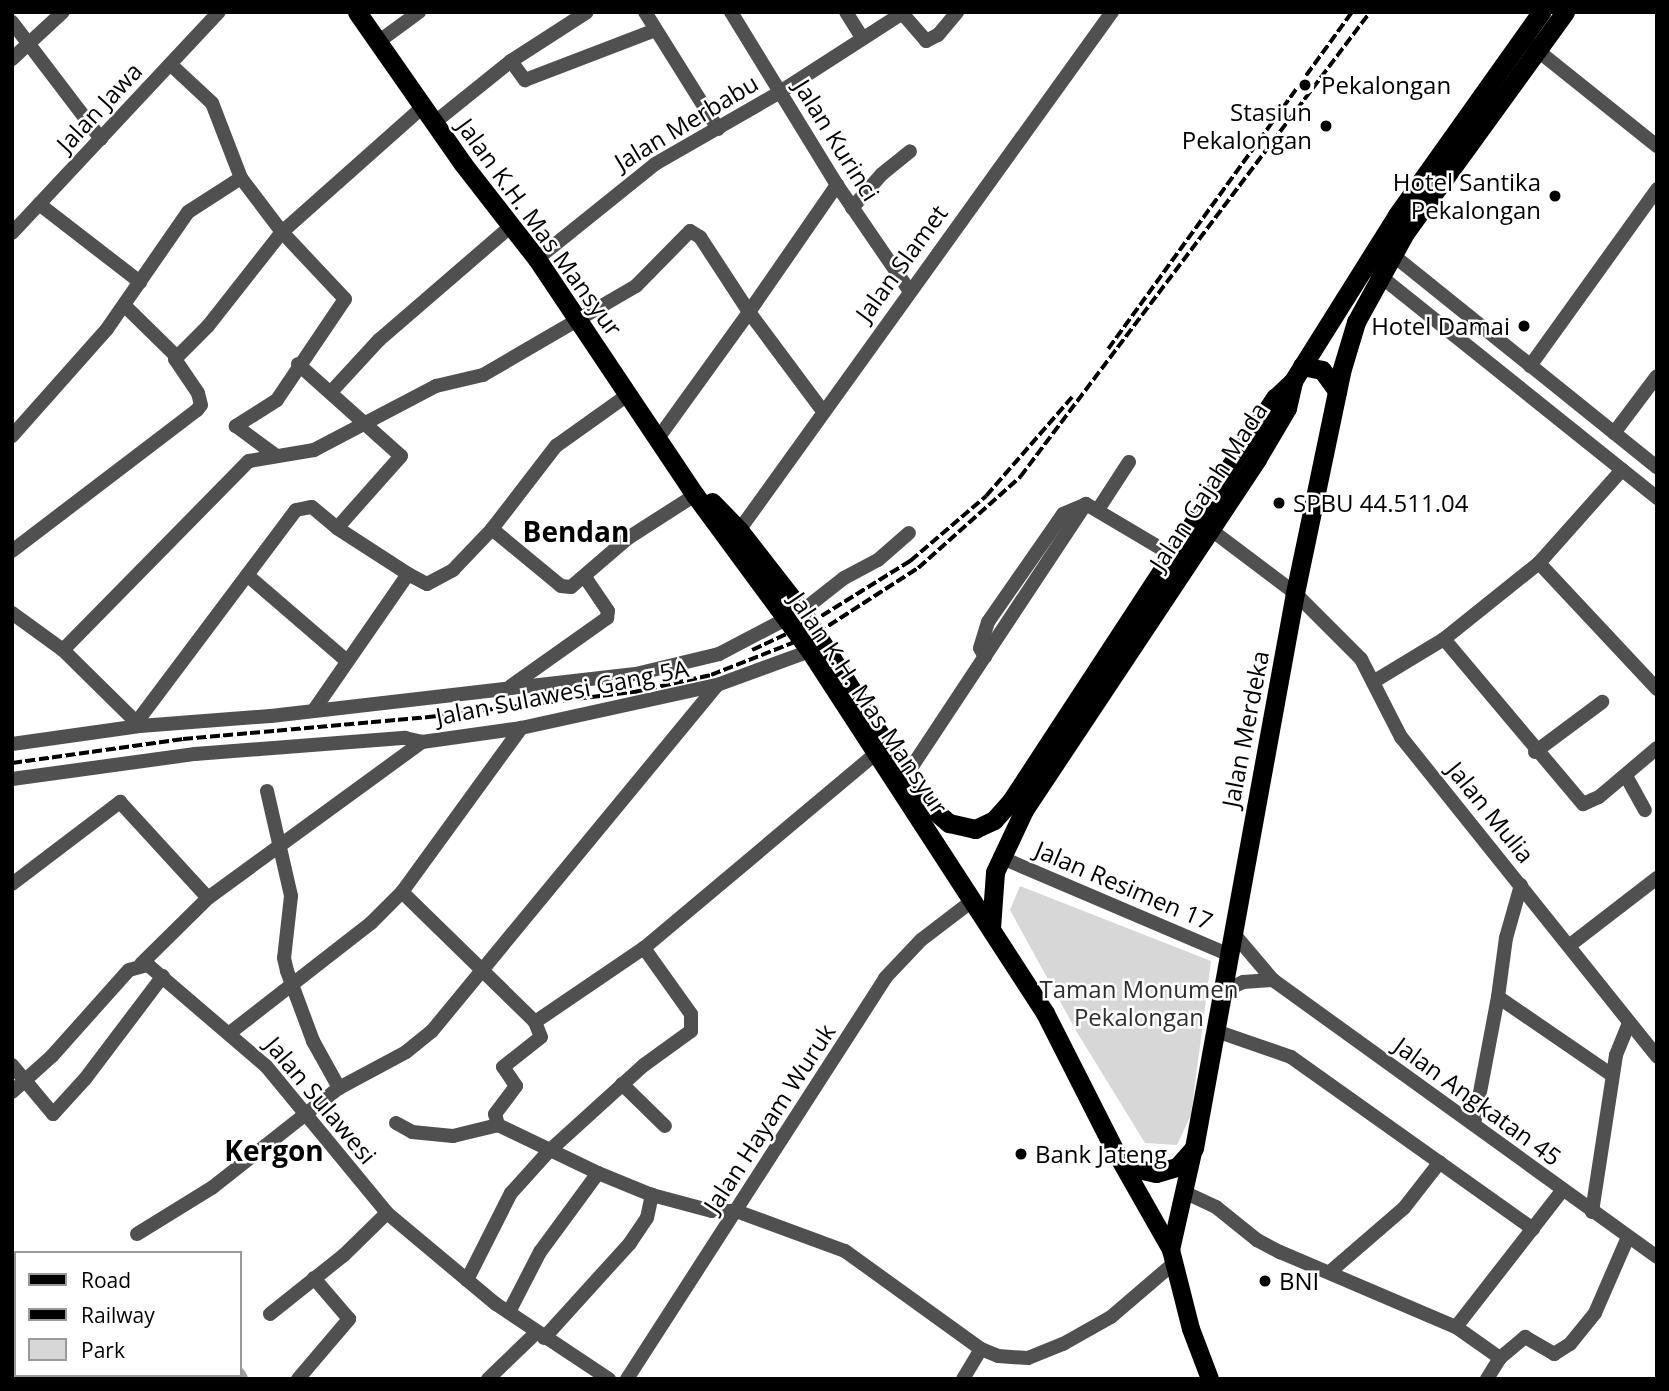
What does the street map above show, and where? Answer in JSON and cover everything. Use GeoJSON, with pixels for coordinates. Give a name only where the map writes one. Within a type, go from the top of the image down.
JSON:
{"type":"FeatureCollection","features":[{"type":"Feature","properties":{"kind":"highway","name":"Jalan K.H. Mas Mansyur"},"geometry":{"type":"LineString","coordinates":[[357,12],[537,259],[659,437],[695,495],[735,536]]}},
{"type":"Feature","properties":{"kind":"highway","name":"Jalan Gajah Mada"},"geometry":{"type":"LineString","coordinates":[[1530,45],[1541,12]]}},
{"type":"Feature","properties":{"kind":"highway","name":"Jalan Gajah Mada"},"geometry":{"type":"LineString","coordinates":[[991,928],[992,885],[1000,857],[1040,770],[1210,530],[1287,408],[1298,373],[1530,45],[1565,12]]}},
{"type":"Feature","properties":{"kind":"highway","name":"Jalan Gajah Mada"},"geometry":{"type":"LineString","coordinates":[[1356,322],[1373,270]]}},
{"type":"Feature","properties":{"kind":"highway","name":"Jalan Merdeka"},"geometry":{"type":"LineString","coordinates":[[1194,1148],[1295,593],[1337,391],[1356,322]]}},
{"type":"Feature","properties":{"kind":"highway"},"geometry":{"type":"LineString","coordinates":[[1040,770],[1172,555],[1275,398],[1298,373],[1322,370],[1337,391]]}},
{"type":"Feature","properties":{"kind":"highway","name":"Jalan K.H. Mas Mansyur"},"geometry":{"type":"LineString","coordinates":[[681,471],[735,536],[794,615],[931,810],[962,828],[983,826],[1040,770]]}},
{"type":"Feature","properties":{"kind":"highway","name":"Jalan K.H. Mas Mansyur"},"geometry":{"type":"LineString","coordinates":[[794,615],[810,651],[1045,1013],[1116,1153]]}},
{"type":"Feature","properties":{"kind":"highway"},"geometry":{"type":"LineString","coordinates":[[1116,1153],[1142,1171],[1164,1173],[1194,1148]]}},
{"type":"Feature","properties":{"kind":"main road"},"geometry":{"type":"LineString","coordinates":[[1172,1257],[1194,1148]]}},
{"type":"Feature","properties":{"kind":"main road"},"geometry":{"type":"LineString","coordinates":[[1116,1153],[1172,1257],[1210,1379]]}},
{"type":"Feature","properties":{"kind":"street"},"geometry":{"type":"LineString","coordinates":[[12,60],[26,43],[63,12]]}},
{"type":"Feature","properties":{"kind":"street"},"geometry":{"type":"LineString","coordinates":[[378,42],[419,12]]}},
{"type":"Feature","properties":{"kind":"street"},"geometry":{"type":"LineString","coordinates":[[12,551],[197,410],[201,400],[176,363],[177,357],[208,326],[282,232],[429,114],[587,12]]}},
{"type":"Feature","properties":{"kind":"street"},"geometry":{"type":"LineString","coordinates":[[645,12],[718,129]]}},
{"type":"Feature","properties":{"kind":"street","name":"Jalan Kurinci"},"geometry":{"type":"LineString","coordinates":[[731,12],[837,185],[909,290]]}},
{"type":"Feature","properties":{"kind":"street"},"geometry":{"type":"LineString","coordinates":[[846,12],[862,38]]}},
{"type":"Feature","properties":{"kind":"street","name":"Jalan Merbabu"},"geometry":{"type":"LineString","coordinates":[[537,259],[606,198],[655,164],[780,92],[903,13],[926,41],[938,35],[957,12]]}},
{"type":"Feature","properties":{"kind":"street","name":"Jalan Slamet"},"geometry":{"type":"LineString","coordinates":[[735,536],[822,410],[1112,12]]}},
{"type":"Feature","properties":{"kind":"street","name":"Jalan Jawa"},"geometry":{"type":"LineString","coordinates":[[12,233],[102,139],[214,14]]}},
{"type":"Feature","properties":{"kind":"street"},"geometry":{"type":"LineString","coordinates":[[12,22],[102,139]]}},
{"type":"Feature","properties":{"kind":"street"},"geometry":{"type":"LineString","coordinates":[[511,61],[525,80],[655,30]]}},
{"type":"Feature","properties":{"kind":"street"},"geometry":{"type":"LineString","coordinates":[[1530,45],[1657,146]]}},
{"type":"Feature","properties":{"kind":"street"},"geometry":{"type":"LineString","coordinates":[[170,64],[212,103],[241,178],[282,232],[345,299],[298,364],[277,400],[236,426],[275,455]]}},
{"type":"Feature","properties":{"kind":"street"},"geometry":{"type":"LineString","coordinates":[[852,208],[882,174],[910,151]]}},
{"type":"Feature","properties":{"kind":"street"},"geometry":{"type":"LineString","coordinates":[[12,436],[124,305],[188,212],[241,178]]}},
{"type":"Feature","properties":{"kind":"street"},"geometry":{"type":"LineString","coordinates":[[659,437],[837,185]]}},
{"type":"Feature","properties":{"kind":"street"},"geometry":{"type":"LineString","coordinates":[[1530,366],[1657,190]]}},
{"type":"Feature","properties":{"kind":"street"},"geometry":{"type":"LineString","coordinates":[[39,204],[140,282]]}},
{"type":"Feature","properties":{"kind":"street"},"geometry":{"type":"LineString","coordinates":[[331,392],[379,340],[511,226]]}},
{"type":"Feature","properties":{"kind":"street"},"geometry":{"type":"LineString","coordinates":[[63,650],[231,476],[249,461],[314,450],[436,386],[483,375],[651,275],[690,231],[700,237],[749,312],[822,410]]}},
{"type":"Feature","properties":{"kind":"street"},"geometry":{"type":"LineString","coordinates":[[1385,249],[1657,467]]}},
{"type":"Feature","properties":{"kind":"street"},"geometry":{"type":"LineString","coordinates":[[1373,270],[1657,498]]}},
{"type":"Feature","properties":{"kind":"street"},"geometry":{"type":"LineString","coordinates":[[124,305],[177,357]]}},
{"type":"Feature","properties":{"kind":"street"},"geometry":{"type":"LineString","coordinates":[[298,364],[398,452],[401,461],[337,528]]}},
{"type":"Feature","properties":{"kind":"street"},"geometry":{"type":"LineString","coordinates":[[1614,433],[1657,376]]}},
{"type":"Feature","properties":{"kind":"street"},"geometry":{"type":"LineString","coordinates":[[138,724],[296,510],[312,507],[337,528],[408,574],[427,584],[437,581],[492,529],[556,446],[629,394]]}},
{"type":"Feature","properties":{"kind":"street"},"geometry":{"type":"LineString","coordinates":[[907,774],[985,657],[1092,506],[1129,461]]}},
{"type":"Feature","properties":{"kind":"street"},"geometry":{"type":"LineString","coordinates":[[1373,682],[1444,639],[1539,563],[1622,470]]}},
{"type":"Feature","properties":{"kind":"street"},"geometry":{"type":"LineString","coordinates":[[492,529],[563,587],[573,586],[628,538],[695,495]]}},
{"type":"Feature","properties":{"kind":"street"},"geometry":{"type":"LineString","coordinates":[[1092,506],[1172,555]]}},
{"type":"Feature","properties":{"kind":"street","name":"Jalan Mulia"},"geometry":{"type":"LineString","coordinates":[[1210,530],[1295,593],[1332,626],[1361,659],[1401,737],[1657,1057]]}},
{"type":"Feature","properties":{"kind":"street"},"geometry":{"type":"LineString","coordinates":[[12,744],[138,724],[314,710],[678,666],[727,651],[794,615],[844,578],[878,560],[909,533]]}},
{"type":"Feature","properties":{"kind":"street"},"geometry":{"type":"LineString","coordinates":[[1539,563],[1657,689]]}},
{"type":"Feature","properties":{"kind":"street"},"geometry":{"type":"LineString","coordinates":[[314,710],[408,574]]}},
{"type":"Feature","properties":{"kind":"street"},"geometry":{"type":"LineString","coordinates":[[247,575],[347,661]]}},
{"type":"Feature","properties":{"kind":"street"},"geometry":{"type":"LineString","coordinates":[[509,687],[607,618],[608,611],[585,577]]}},
{"type":"Feature","properties":{"kind":"street"},"geometry":{"type":"LineString","coordinates":[[12,613],[63,650],[138,724]]}},
{"type":"Feature","properties":{"kind":"street"},"geometry":{"type":"LineString","coordinates":[[1444,639],[1535,752],[1583,804],[1590,804],[1657,748]]}},
{"type":"Feature","properties":{"kind":"street","name":"Jalan Sulawesi Gang 5A"},"geometry":{"type":"LineString","coordinates":[[141,964],[208,898],[422,742],[521,728],[717,685],[810,651]]}},
{"type":"Feature","properties":{"kind":"street"},"geometry":{"type":"LineString","coordinates":[[138,1234],[214,1187],[339,1088],[420,1042],[717,685]]}},
{"type":"Feature","properties":{"kind":"street"},"geometry":{"type":"LineString","coordinates":[[1535,752],[1602,702]]}},
{"type":"Feature","properties":{"kind":"street"},"geometry":{"type":"LineString","coordinates":[[231,1032],[292,985],[402,892],[521,728]]}},
{"type":"Feature","properties":{"kind":"street"},"geometry":{"type":"LineString","coordinates":[[12,779],[195,754],[405,738],[422,742]]}},
{"type":"Feature","properties":{"kind":"street"},"geometry":{"type":"LineString","coordinates":[[535,1022],[644,948],[875,754]]}},
{"type":"Feature","properties":{"kind":"street"},"geometry":{"type":"LineString","coordinates":[[1626,776],[1645,810]]}},
{"type":"Feature","properties":{"kind":"street"},"geometry":{"type":"LineString","coordinates":[[267,792],[291,896],[284,958],[313,1041],[339,1088]]}},
{"type":"Feature","properties":{"kind":"street"},"geometry":{"type":"LineString","coordinates":[[12,884],[120,802],[208,898]]}},
{"type":"Feature","properties":{"kind":"street","name":"Jalan Resimen 17"},"geometry":{"type":"LineString","coordinates":[[1000,857],[1230,955]]}},
{"type":"Feature","properties":{"kind":"street"},"geometry":{"type":"LineString","coordinates":[[1570,945],[1657,878]]}},
{"type":"Feature","properties":{"kind":"street"},"geometry":{"type":"LineString","coordinates":[[1474,1125],[1506,938],[1521,885]]}},
{"type":"Feature","properties":{"kind":"street"},"geometry":{"type":"LineString","coordinates":[[402,892],[478,971],[535,1022],[541,1037],[503,1067],[516,1086],[495,1114],[498,1125]]}},
{"type":"Feature","properties":{"kind":"street","name":"Jalan Hayam Wuruk"},"geometry":{"type":"LineString","coordinates":[[627,1379],[885,978],[922,940],[972,901]]}},
{"type":"Feature","properties":{"kind":"street","name":"Jalan Angkatan 45"},"geometry":{"type":"LineString","coordinates":[[1234,934],[1273,980],[1657,1258]]}},
{"type":"Feature","properties":{"kind":"street"},"geometry":{"type":"LineString","coordinates":[[467,1280],[511,1194],[548,1152],[622,1084],[691,1031],[694,1021],[644,948]]}},
{"type":"Feature","properties":{"kind":"street"},"geometry":{"type":"LineString","coordinates":[[12,1092],[27,1080],[127,973],[141,964]]}},
{"type":"Feature","properties":{"kind":"street","name":"Jalan Sulawesi"},"geometry":{"type":"LineString","coordinates":[[141,964],[163,976],[231,1032],[387,1213],[509,1312],[609,1379]]}},
{"type":"Feature","properties":{"kind":"street"},"geometry":{"type":"LineString","coordinates":[[12,1065],[53,1114],[163,976]]}},
{"type":"Feature","properties":{"kind":"street"},"geometry":{"type":"LineString","coordinates":[[1223,990],[1243,982],[1273,980]]}},
{"type":"Feature","properties":{"kind":"street"},"geometry":{"type":"LineString","coordinates":[[1498,997],[1612,1075]]}},
{"type":"Feature","properties":{"kind":"street"},"geometry":{"type":"LineString","coordinates":[[1592,1212],[1612,1075],[1629,1022]]}},
{"type":"Feature","properties":{"kind":"street"},"geometry":{"type":"LineString","coordinates":[[1216,1031],[1291,1057],[1533,1229]]}},
{"type":"Feature","properties":{"kind":"street"},"geometry":{"type":"LineString","coordinates":[[622,1084],[665,1126]]}},
{"type":"Feature","properties":{"kind":"street"},"geometry":{"type":"LineString","coordinates":[[396,1123],[412,1132],[453,1136],[498,1125],[548,1152],[652,1195],[712,1211],[736,1211],[845,1251],[981,1349],[1028,1359],[1063,1344],[1111,1317],[1172,1257]]}},
{"type":"Feature","properties":{"kind":"street"},"geometry":{"type":"LineString","coordinates":[[1331,1271],[1411,1201],[1440,1162]]}},
{"type":"Feature","properties":{"kind":"street"},"geometry":{"type":"LineString","coordinates":[[509,1312],[540,1252],[598,1173]]}},
{"type":"Feature","properties":{"kind":"street"},"geometry":{"type":"LineString","coordinates":[[1456,1327],[1562,1191]]}},
{"type":"Feature","properties":{"kind":"street"},"geometry":{"type":"LineString","coordinates":[[1184,1192],[1216,1207],[1257,1240],[1456,1327],[1500,1357]]}},
{"type":"Feature","properties":{"kind":"street"},"geometry":{"type":"LineString","coordinates":[[488,1379],[540,1335],[630,1243],[647,1218],[652,1195]]}},
{"type":"Feature","properties":{"kind":"street"},"geometry":{"type":"LineString","coordinates":[[270,1314],[387,1213]]}},
{"type":"Feature","properties":{"kind":"street"},"geometry":{"type":"LineString","coordinates":[[1487,1379],[1500,1357],[1525,1337],[1554,1354],[1570,1344],[1595,1313],[1628,1237]]}},
{"type":"Feature","properties":{"kind":"street"},"geometry":{"type":"LineString","coordinates":[[298,1379],[349,1318],[314,1278]]}},
{"type":"Feature","properties":{"kind":"street"},"geometry":{"type":"LineString","coordinates":[[963,1379],[981,1349]]}},
{"type":"Feature","properties":{"kind":"green space","name":"Taman Monumen Pekalongan"},"geometry":{"type":"Polygon","coordinates":[[[1020,886],[1211,961],[1191,1115],[1177,1145],[1145,1143],[1078,1034],[1010,910],[1020,886]]]}},
{"type":"Feature","properties":{"kind":"railway"},"geometry":{"type":"LineString","coordinates":[[1108,349],[1352,12]]}},
{"type":"Feature","properties":{"kind":"railway"},"geometry":{"type":"LineString","coordinates":[[12,763],[183,739],[429,717],[634,692],[711,675],[817,633],[918,568],[1020,477],[1370,12]]}},
{"type":"Feature","properties":{"kind":"railway"},"geometry":{"type":"LineString","coordinates":[[752,650],[810,623],[910,561],[986,496],[1072,397]]}},
{"type":"Feature","properties":{"kind":"place","name":"Pekalongan"},"geometry":{"type":"Point","coordinates":[1305,85]}},
{"type":"Feature","properties":{"kind":"place","name":"Stasiun Pekalongan"},"geometry":{"type":"Point","coordinates":[1326,126]}},
{"type":"Feature","properties":{"kind":"place","name":"Hotel Santika Pekalongan"},"geometry":{"type":"Point","coordinates":[1555,196]}},
{"type":"Feature","properties":{"kind":"place","name":"Hotel Damai"},"geometry":{"type":"Point","coordinates":[1524,326]}},
{"type":"Feature","properties":{"kind":"place","name":"SPBU 44.511.04"},"geometry":{"type":"Point","coordinates":[1279,503]}},
{"type":"Feature","properties":{"kind":"place","name":"Bank Jateng"},"geometry":{"type":"Point","coordinates":[1021,1154]}},
{"type":"Feature","properties":{"kind":"place","name":"BNI"},"geometry":{"type":"Point","coordinates":[1265,1281]}},
{"type":"Feature","properties":{"kind":"district","name":"Bendan"},"geometry":{"type":"Point","coordinates":[576,531]}},
{"type":"Feature","properties":{"kind":"district","name":"Kergon"},"geometry":{"type":"Point","coordinates":[274,1150]}}]}
